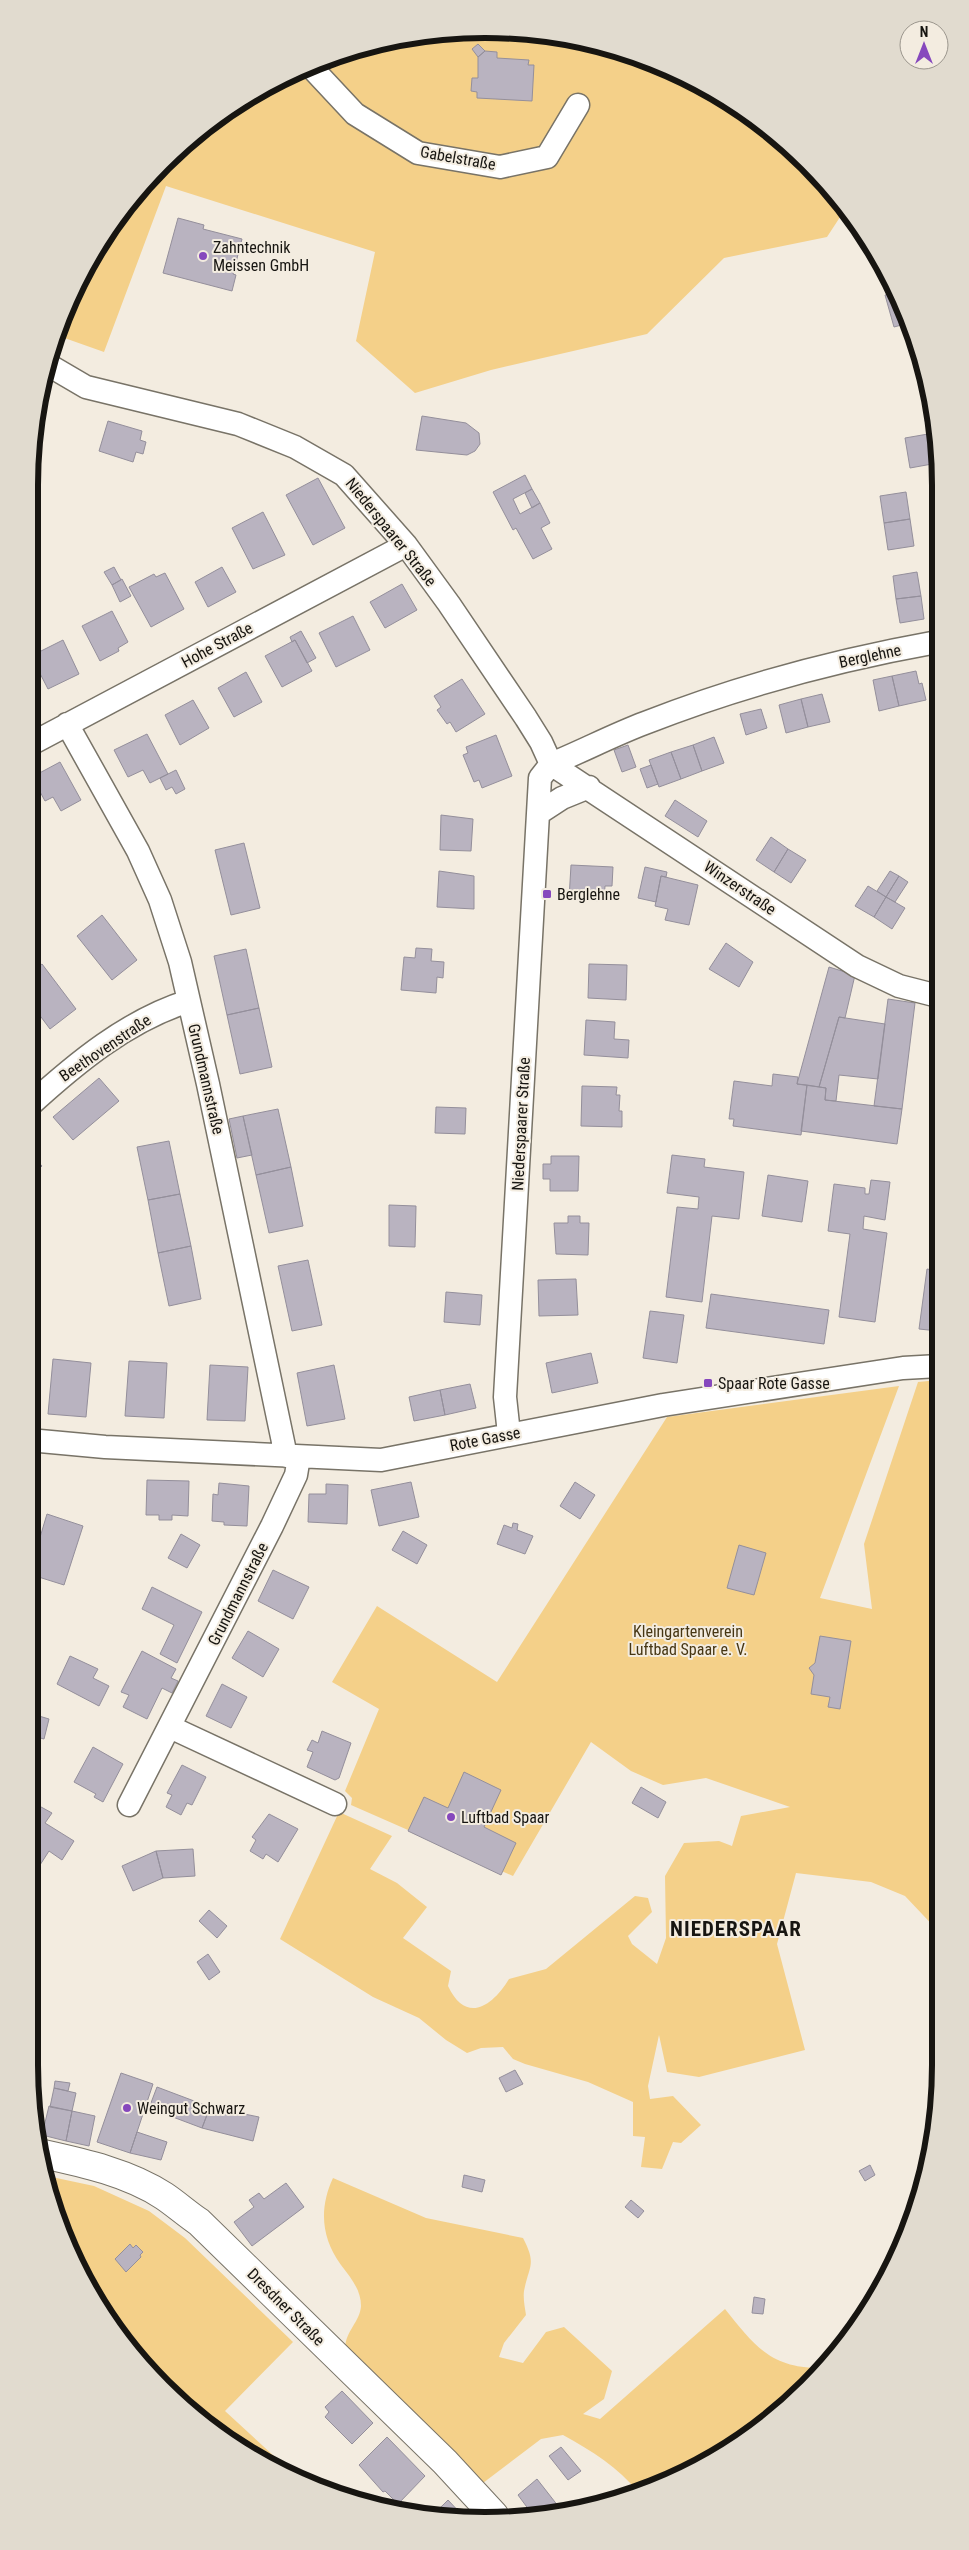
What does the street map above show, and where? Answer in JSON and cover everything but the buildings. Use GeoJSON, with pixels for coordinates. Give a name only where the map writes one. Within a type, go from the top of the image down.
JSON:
{"type":"FeatureCollection","features":[{"type":"Feature","properties":{"kind":"main road","name":"Dresdner Straße"},"geometry":{"type":"LineString","coordinates":[[46,2155],[108,2170],[134,2181],[163,2196],[199,2222],[445,2462],[491,2512]]}},
{"type":"Feature","properties":{"kind":"street","name":"Gabelstraße"},"geometry":{"type":"LineString","coordinates":[[315,71],[355,114],[418,153],[500,167],[547,157],[578,105]]}},
{"type":"Feature","properties":{"kind":"street","name":"Niederspaarer Straße"},"geometry":{"type":"LineString","coordinates":[[53,367],[86,387],[238,424],[295,447],[344,475],[406,545],[520,710],[541,742],[551,764],[540,778],[505,1397],[509,1434]]}},
{"type":"Feature","properties":{"kind":"street","name":"Hohe Straße"},"geometry":{"type":"LineString","coordinates":[[38,741],[406,545]]}},
{"type":"Feature","properties":{"kind":"street","name":"Berglehne"},"geometry":{"type":"LineString","coordinates":[[551,764],[643,723],[705,700],[839,662],[932,643]]}},
{"type":"Feature","properties":{"kind":"street","name":"Grundmannstraße"},"geometry":{"type":"LineString","coordinates":[[67,724],[138,851],[160,900],[180,962],[296,1475],[272,1526],[129,1805]]}},
{"type":"Feature","properties":{"kind":"street","name":"Winzerstraße"},"geometry":{"type":"LineString","coordinates":[[551,764],[857,966],[899,986],[932,994]]}},
{"type":"Feature","properties":{"kind":"street"},"geometry":{"type":"LineString","coordinates":[[539,813],[562,798],[588,787]]}},
{"type":"Feature","properties":{"kind":"street","name":"Beethovenstraße"},"geometry":{"type":"LineString","coordinates":[[38,1098],[61,1077],[106,1043],[149,1016],[189,1001]]}},
{"type":"Feature","properties":{"kind":"street","name":"Rote Gasse"},"geometry":{"type":"LineString","coordinates":[[38,1441],[105,1447],[381,1460],[663,1405],[903,1368],[932,1366]]}},
{"type":"Feature","properties":{"kind":"street"},"geometry":{"type":"LineString","coordinates":[[170,1727],[334,1804]]}},
{"type":"Feature","properties":{"kind":"green space"},"geometry":{"type":"Polygon","coordinates":[[[455,38],[514,38],[572,46],[628,61],[708,97],[757,130],[801,168],[841,215],[827,237],[724,258],[647,334],[491,370],[415,393],[356,341],[375,252],[166,186],[104,352],[62,337],[97,261],[130,212],[168,168],[212,130],[261,97],[341,61],[397,46],[455,38]]]}},
{"type":"Feature","properties":{"kind":"green space","name":"Kleingartenverein Luftbad Spaar e. V."},"geometry":{"type":"Polygon","coordinates":[[[932,1381],[932,1925],[905,1896],[871,1882],[796,1873],[777,1944],[805,2050],[699,2077],[667,2072],[659,2035],[648,2086],[650,2099],[673,2096],[701,2125],[681,2143],[673,2142],[662,2169],[641,2167],[645,2137],[633,2136],[633,2102],[588,2082],[513,2059],[503,2047],[481,2048],[467,2053],[446,2040],[419,2018],[373,1997],[280,1939],[339,1812],[392,1836],[370,1869],[397,1883],[427,1907],[403,1938],[451,1971],[448,1986],[455,1998],[463,2005],[471,2008],[487,2004],[509,1979],[546,1969],[635,1896],[648,1898],[652,1912],[628,1936],[632,1944],[657,1964],[666,1938],[665,1876],[684,1843],[719,1841],[732,1846],[741,1816],[790,1807],[706,1778],[663,1785],[631,1771],[591,1742],[513,1876],[351,1805],[352,1798],[345,1791],[379,1709],[332,1682],[377,1606],[497,1682],[667,1417],[899,1386],[820,1598],[872,1609],[864,1544],[918,1382],[932,1381]]]}},
{"type":"Feature","properties":{"kind":"green space"},"geometry":{"type":"Polygon","coordinates":[[[52,2177],[94,2186],[149,2211],[185,2238],[293,2342],[225,2411],[282,2464],[236,2437],[190,2402],[168,2382],[130,2338],[97,2289],[84,2263],[61,2209],[52,2177]]]}},
{"type":"Feature","properties":{"kind":"green space"},"geometry":{"type":"Polygon","coordinates":[[[333,2178],[426,2218],[523,2238],[531,2260],[524,2291],[526,2315],[504,2343],[499,2357],[523,2363],[546,2332],[564,2327],[612,2371],[604,2399],[583,2414],[600,2419],[725,2309],[745,2333],[765,2352],[788,2364],[814,2368],[779,2402],[733,2437],[708,2453],[634,2487],[604,2460],[563,2435],[541,2439],[483,2483],[346,2352],[345,2346],[358,2318],[361,2300],[351,2279],[334,2255],[326,2234],[324,2212],[333,2178]]]}},
{"type":"Feature","properties":{"kind":"place","name":"Zahntechnik Meissen GmbH"},"geometry":{"type":"Point","coordinates":[203,256]}},
{"type":"Feature","properties":{"kind":"place","name":"Berglehne"},"geometry":{"type":"Point","coordinates":[547,894]}},
{"type":"Feature","properties":{"kind":"place","name":"Spaar Rote Gasse"},"geometry":{"type":"Point","coordinates":[708,1383]}},
{"type":"Feature","properties":{"kind":"place","name":"Luftbad Spaar"},"geometry":{"type":"Point","coordinates":[451,1817]}},
{"type":"Feature","properties":{"kind":"place","name":"Weingut Schwarz"},"geometry":{"type":"Point","coordinates":[127,2108]}},
{"type":"Feature","properties":{"kind":"district","name":"NIEDERSPAAR"},"geometry":{"type":"Point","coordinates":[736,1929]}}]}
